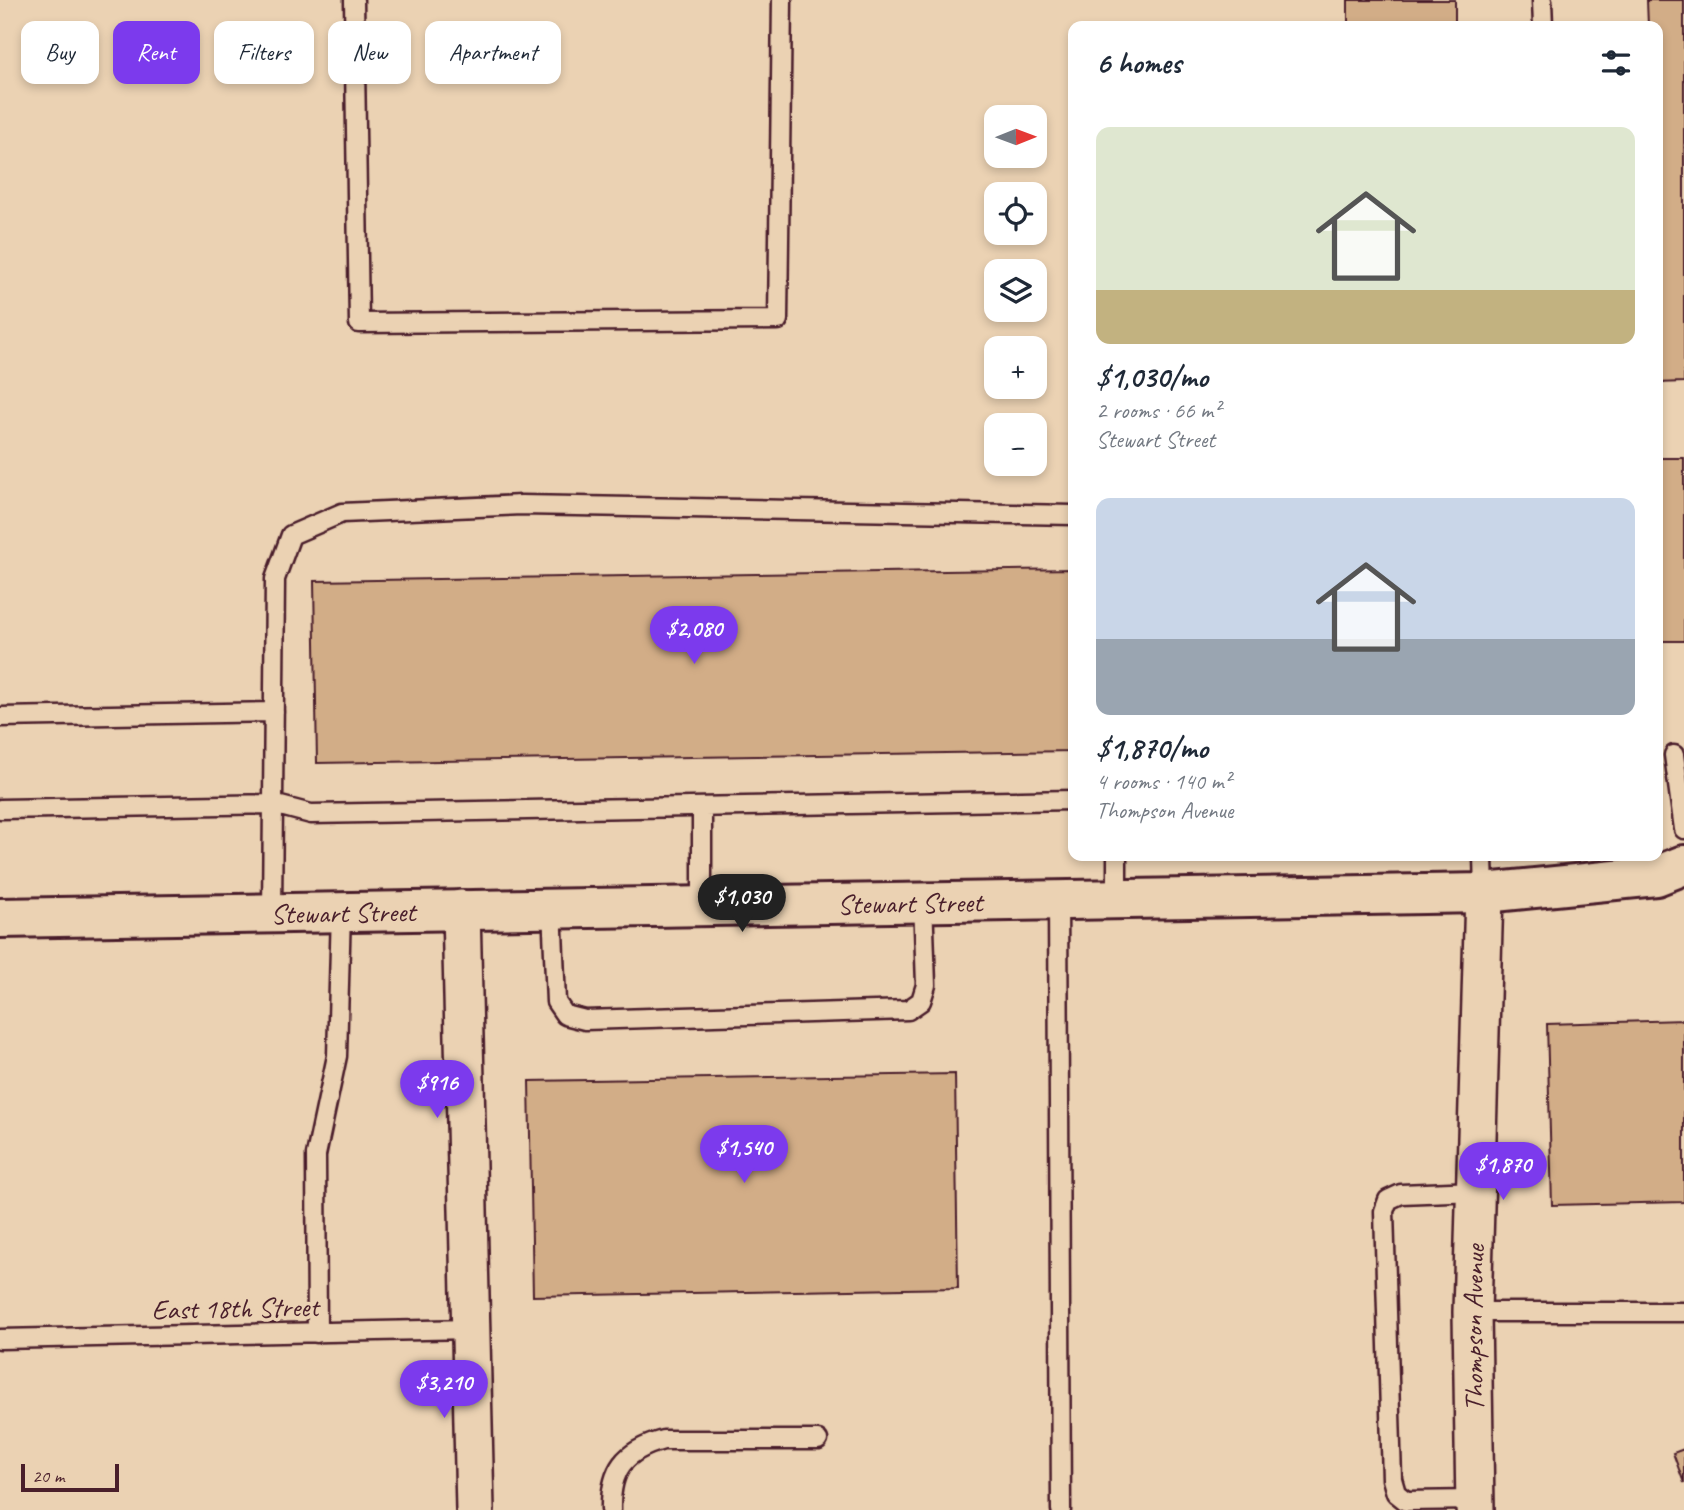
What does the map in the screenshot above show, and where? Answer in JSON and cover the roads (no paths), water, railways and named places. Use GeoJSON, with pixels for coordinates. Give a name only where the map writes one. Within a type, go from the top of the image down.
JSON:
{"type":"FeatureCollection","features":[{"type":"Feature","properties":{"kind":"street","name":"Stewart Street"},"geometry":{"type":"LineString","coordinates":[[0,918],[1118,897],[1484,874],[1657,876],[1684,865]]}},
{"type":"Feature","properties":{"kind":"street","name":"Thompson Avenue"},"geometry":{"type":"LineString","coordinates":[[1475,1505],[1472,1312],[1484,874]]}},
{"type":"Feature","properties":{"kind":"street"},"geometry":{"type":"LineString","coordinates":[[461,909],[475,1510]]}},
{"type":"Feature","properties":{"kind":"lane"},"geometry":{"type":"LineString","coordinates":[[354,0],[359,323],[373,323],[778,320],[782,0]]}},
{"type":"Feature","properties":{"kind":"lane"},"geometry":{"type":"LineString","coordinates":[[1542,0],[1542,21]]}},
{"type":"Feature","properties":{"kind":"lane"},"geometry":{"type":"LineString","coordinates":[[272,912],[275,579],[291,535],[342,513],[521,505],[1068,515]]}},
{"type":"Feature","properties":{"kind":"lane"},"geometry":{"type":"LineString","coordinates":[[0,717],[274,712]]}},
{"type":"Feature","properties":{"kind":"lane"},"geometry":{"type":"LineString","coordinates":[[1672,754],[1684,829]]}},
{"type":"Feature","properties":{"kind":"lane"},"geometry":{"type":"LineString","coordinates":[[0,809],[273,804],[311,814],[1068,800]]}},
{"type":"Feature","properties":{"kind":"lane"},"geometry":{"type":"LineString","coordinates":[[702,807],[702,905]]}},
{"type":"Feature","properties":{"kind":"lane"},"geometry":{"type":"LineString","coordinates":[[1116,861],[1118,897]]}},
{"type":"Feature","properties":{"kind":"lane"},"geometry":{"type":"LineString","coordinates":[[1058,898],[1061,1510]]}},
{"type":"Feature","properties":{"kind":"lane"},"geometry":{"type":"LineString","coordinates":[[552,907],[556,1002],[565,1016],[585,1020],[908,1010],[920,1001],[926,985],[923,900]]}},
{"type":"Feature","properties":{"kind":"lane"},"geometry":{"type":"LineString","coordinates":[[317,1333],[316,1156],[337,1056],[341,911]]}},
{"type":"Feature","properties":{"kind":"lane"},"geometry":{"type":"LineString","coordinates":[[1475,1191],[1401,1194],[1388,1200],[1384,1211],[1392,1479],[1396,1493],[1406,1501],[1475,1505]]}},
{"type":"Feature","properties":{"kind":"lane"},"geometry":{"type":"LineString","coordinates":[[1472,1312],[1684,1312]]}},
{"type":"Feature","properties":{"kind":"lane","name":"East 18th Street"},"geometry":{"type":"LineString","coordinates":[[0,1339],[471,1329]]}},
{"type":"Feature","properties":{"kind":"lane"},"geometry":{"type":"LineString","coordinates":[[611,1510],[610,1485],[622,1462],[639,1447],[663,1440],[818,1440]]}}]}
